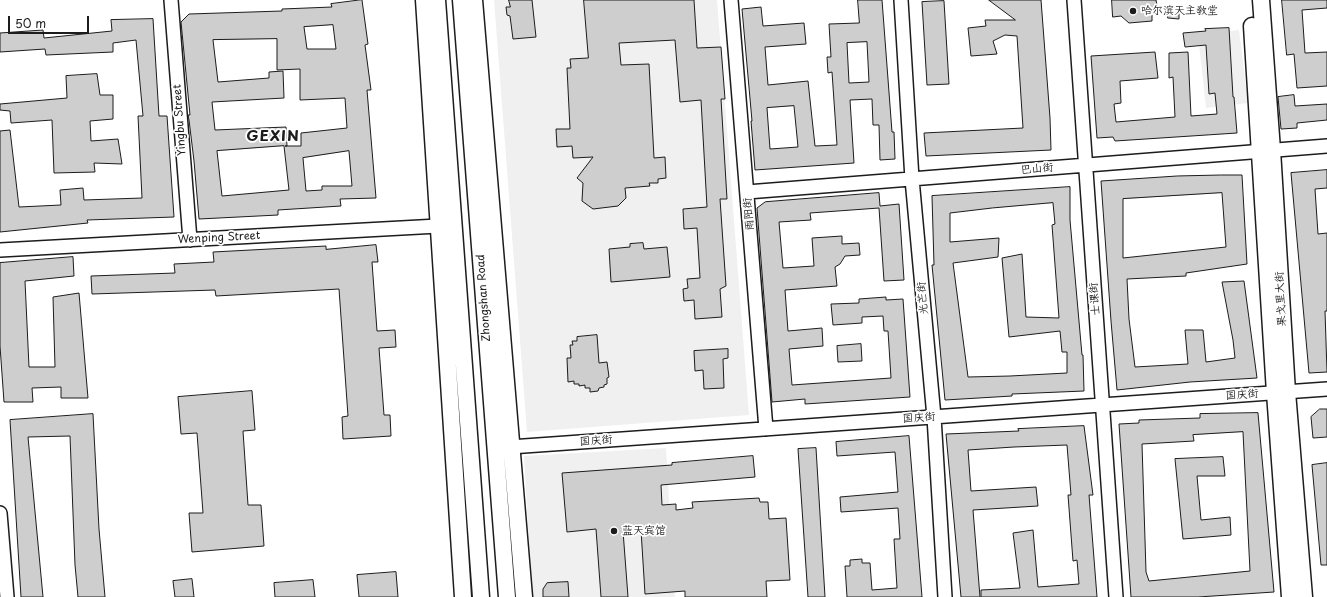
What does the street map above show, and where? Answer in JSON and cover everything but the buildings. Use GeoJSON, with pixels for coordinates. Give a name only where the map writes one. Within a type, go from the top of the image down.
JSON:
{"type":"FeatureCollection","features":[{"type":"Feature","properties":{"kind":"main road"},"geometry":{"type":"LineString","coordinates":[[424,0],[463,597]]}},
{"type":"Feature","properties":{"kind":"main road"},"geometry":{"type":"LineString","coordinates":[[437,0],[481,597]]}},
{"type":"Feature","properties":{"kind":"main road","name":"Zhongshan Road"},"geometry":{"type":"LineString","coordinates":[[461,0],[508,597]]}},
{"type":"Feature","properties":{"kind":"main road"},"geometry":{"type":"LineString","coordinates":[[474,0],[510,447],[524,597]]}},
{"type":"Feature","properties":{"kind":"main road","name":"果戈里大街"},"geometry":{"type":"LineString","coordinates":[[1250,0],[1266,150]]}},
{"type":"Feature","properties":{"kind":"main road","name":"果戈里大街"},"geometry":{"type":"LineString","coordinates":[[1261,0],[1266,150],[1281,393],[1290,597]]}},
{"type":"Feature","properties":{"kind":"main road","name":"果戈里大街"},"geometry":{"type":"LineString","coordinates":[[1281,393],[1304,597]]}},
{"type":"Feature","properties":{"kind":"street","name":"Yingbu Street"},"geometry":{"type":"LineString","coordinates":[[171,0],[190,240]]}},
{"type":"Feature","properties":{"kind":"street","name":"雨阳街"},"geometry":{"type":"LineString","coordinates":[[731,0],[766,429]]}},
{"type":"Feature","properties":{"kind":"street","name":"光芒街"},"geometry":{"type":"LineString","coordinates":[[901,0],[912,179],[934,417],[945,597]]}},
{"type":"Feature","properties":{"kind":"street","name":"士课街"},"geometry":{"type":"LineString","coordinates":[[1074,0],[1116,597]]}},
{"type":"Feature","properties":{"kind":"street","name":"巴山街"},"geometry":{"type":"LineString","coordinates":[[747,192],[1327,146]]}},
{"type":"Feature","properties":{"kind":"street","name":"Wenping Street"},"geometry":{"type":"LineString","coordinates":[[0,250],[438,226]]}},
{"type":"Feature","properties":{"kind":"street","name":"国庆街"},"geometry":{"type":"LineString","coordinates":[[510,447],[1327,389]]}},
{"type":"Feature","properties":{"kind":"street"},"geometry":{"type":"LineString","coordinates":[[0,513],[7,597]]}},
{"type":"Feature","properties":{"kind":"shaded area"},"geometry":{"type":"Polygon","coordinates":[[[494,0],[717,0],[749,415],[527,432],[494,0]]]}},
{"type":"Feature","properties":{"kind":"shaded area"},"geometry":{"type":"Polygon","coordinates":[[[1239,30],[1248,103],[1206,108],[1198,35],[1239,30]]]}},
{"type":"Feature","properties":{"kind":"shaded area"},"geometry":{"type":"Polygon","coordinates":[[[666,448],[675,597],[532,597],[524,456],[666,448]]]}},
{"type":"Feature","properties":{"kind":"place","name":"哈尔滨天主教堂"},"geometry":{"type":"Point","coordinates":[1133,11]}},
{"type":"Feature","properties":{"kind":"place","name":"蓝天宾馆"},"geometry":{"type":"Point","coordinates":[614,531]}},
{"type":"Feature","properties":{"kind":"district","name":"GEXIN"},"geometry":{"type":"Point","coordinates":[273,137]}}]}
